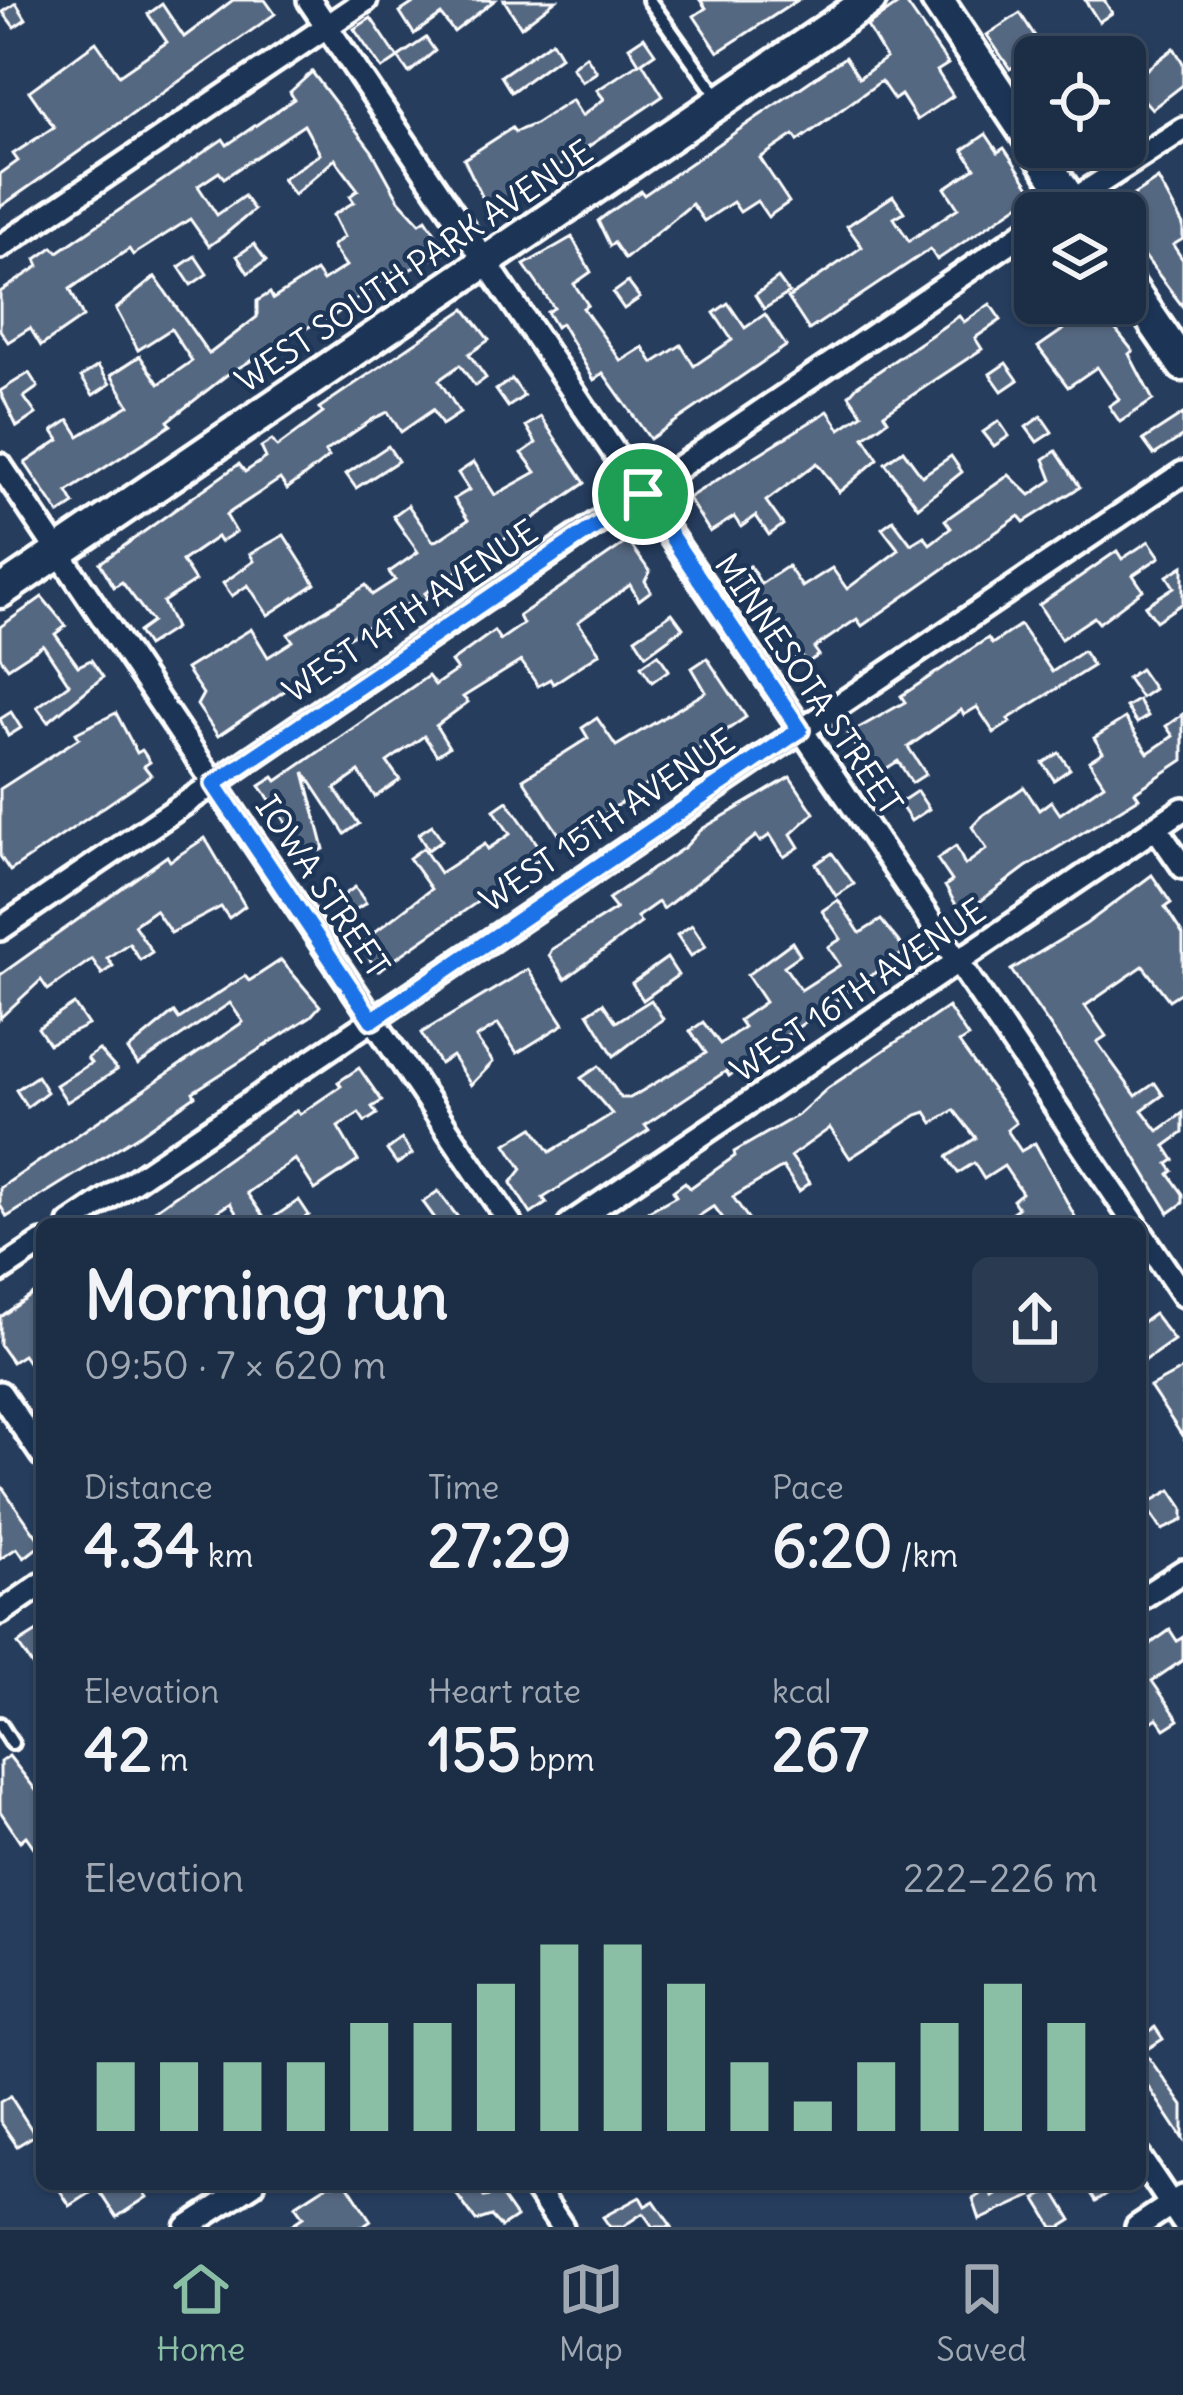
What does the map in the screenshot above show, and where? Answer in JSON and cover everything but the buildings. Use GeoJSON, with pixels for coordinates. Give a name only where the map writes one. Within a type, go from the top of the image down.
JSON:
{"type":"FeatureCollection","features":[{"type":"Feature","properties":{"kind":"main road","name":"WEST SOUTH PARK AVENUE"},"geometry":{"type":"LineString","coordinates":[[0,592],[870,0]]}},
{"type":"Feature","properties":{"kind":"main road"},"geometry":{"type":"LineString","coordinates":[[937,0],[1014,116]]}},
{"type":"Feature","properties":{"kind":"main road"},"geometry":{"type":"LineString","coordinates":[[1146,311],[1183,365]]}},
{"type":"Feature","properties":{"kind":"street","name":"MINNESOTA STREET"},"geometry":{"type":"LineString","coordinates":[[309,0],[1131,1218]]}},
{"type":"Feature","properties":{"kind":"street"},"geometry":{"type":"LineString","coordinates":[[0,247],[366,0]]}},
{"type":"Feature","properties":{"kind":"street"},"geometry":{"type":"LineString","coordinates":[[1090,192],[1183,129]]}},
{"type":"Feature","properties":{"kind":"street","name":"WEST 14TH AVENUE"},"geometry":{"type":"LineString","coordinates":[[0,928],[1014,239]]}},
{"type":"Feature","properties":{"kind":"street","name":"IOWA STREET"},"geometry":{"type":"LineString","coordinates":[[0,465],[507,1218]]}},
{"type":"Feature","properties":{"kind":"street","name":"WEST 15TH AVENUE"},"geometry":{"type":"LineString","coordinates":[[79,1218],[1183,472]]}},
{"type":"Feature","properties":{"kind":"street","name":"WEST 16TH AVENUE"},"geometry":{"type":"LineString","coordinates":[[579,1218],[1183,809]]}},
{"type":"Feature","properties":{"kind":"street"},"geometry":{"type":"LineString","coordinates":[[1156,828],[1183,867]]}},
{"type":"Feature","properties":{"kind":"street","name":"MINNESOTA STREET"},"geometry":{"type":"LineString","coordinates":[[1146,1240],[1183,1295]]}},
{"type":"Feature","properties":{"kind":"street"},"geometry":{"type":"LineString","coordinates":[[0,1271],[36,1247]]}},
{"type":"Feature","properties":{"kind":"street"},"geometry":{"type":"LineString","coordinates":[[0,1393],[36,1446]]}},
{"type":"Feature","properties":{"kind":"street"},"geometry":{"type":"LineString","coordinates":[[1146,1595],[1183,1571]]}},
{"type":"Feature","properties":{"kind":"street"},"geometry":{"type":"LineString","coordinates":[[0,1613],[36,1588]]}},
{"type":"Feature","properties":{"kind":"street"},"geometry":{"type":"LineString","coordinates":[[1137,2227],[1179,2207],[1146,2166]]}},
{"type":"Feature","properties":{"kind":"street"},"geometry":{"type":"LineString","coordinates":[[187,2227],[243,2190]]}},
{"type":"Feature","properties":{"kind":"street"},"geometry":{"type":"LineString","coordinates":[[537,2190],[562,2227]]}},
{"type":"Feature","properties":{"kind":"lane"},"geometry":{"type":"LineString","coordinates":[[649,0],[721,101]]}},
{"type":"Feature","properties":{"kind":"lane"},"geometry":{"type":"LineString","coordinates":[[1002,98],[1014,92]]}},
{"type":"Feature","properties":{"kind":"lane"},"geometry":{"type":"LineString","coordinates":[[0,1724],[12,1743]]}},
{"type":"Feature","properties":{"kind":"route"},"geometry":{"type":"LineString","coordinates":[[643,494],[800,730],[372,1020],[214,784],[643,494]]}}]}
